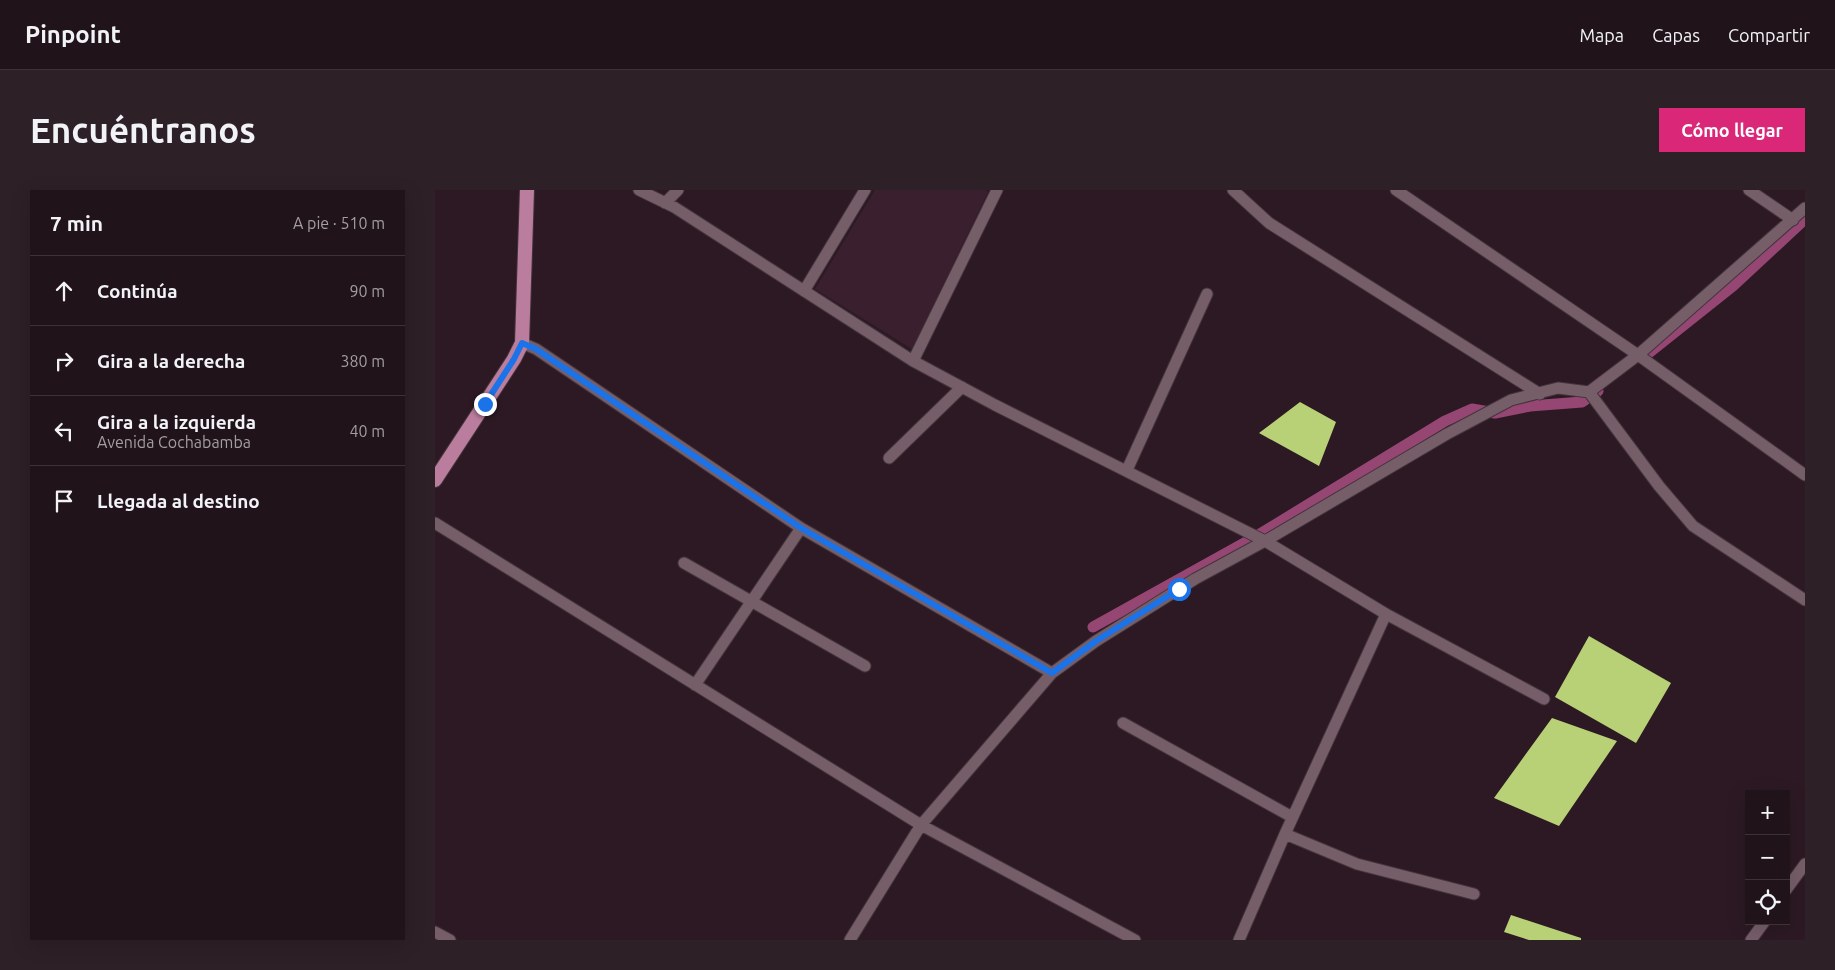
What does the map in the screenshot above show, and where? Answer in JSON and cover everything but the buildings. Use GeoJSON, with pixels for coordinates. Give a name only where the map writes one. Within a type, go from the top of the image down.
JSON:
{"type":"FeatureCollection","features":[{"type":"Feature","properties":{"kind":"main road"},"geometry":{"type":"LineString","coordinates":[[435,480],[514,359],[522,343],[527,190]]}},
{"type":"Feature","properties":{"kind":"street"},"geometry":{"type":"LineString","coordinates":[[639,190],[665,203],[913,361],[962,388],[1127,470],[1265,542],[1386,614],[1543,699]]}},
{"type":"Feature","properties":{"kind":"street"},"geometry":{"type":"LineString","coordinates":[[665,203],[679,190]]}},
{"type":"Feature","properties":{"kind":"street"},"geometry":{"type":"LineString","coordinates":[[804,291],[865,190]]}},
{"type":"Feature","properties":{"kind":"street"},"geometry":{"type":"LineString","coordinates":[[913,361],[997,190]]}},
{"type":"Feature","properties":{"kind":"street"},"geometry":{"type":"LineString","coordinates":[[1233,190],[1269,222],[1540,394]]}},
{"type":"Feature","properties":{"kind":"street"},"geometry":{"type":"LineString","coordinates":[[1396,190],[1638,355],[1805,475]]}},
{"type":"Feature","properties":{"kind":"street"},"geometry":{"type":"LineString","coordinates":[[1749,190],[1793,220]]}},
{"type":"Feature","properties":{"kind":"street"},"geometry":{"type":"LineString","coordinates":[[850,940],[921,825],[1052,673],[1096,641],[1195,578],[1265,542],[1447,434],[1511,400],[1558,388],[1589,392],[1638,355],[1805,209]]}},
{"type":"Feature","properties":{"kind":"street"},"geometry":{"type":"LineString","coordinates":[[1127,470],[1207,294]]}},
{"type":"Feature","properties":{"kind":"street"},"geometry":{"type":"LineString","coordinates":[[522,343],[536,349],[801,528],[1052,673]]}},
{"type":"Feature","properties":{"kind":"street"},"geometry":{"type":"LineString","coordinates":[[889,458],[962,388]]}},
{"type":"Feature","properties":{"kind":"street"},"geometry":{"type":"LineString","coordinates":[[1589,392],[1659,486],[1693,526],[1805,600]]}},
{"type":"Feature","properties":{"kind":"street"},"geometry":{"type":"LineString","coordinates":[[435,523],[921,825],[1135,940]]}},
{"type":"Feature","properties":{"kind":"street"},"geometry":{"type":"LineString","coordinates":[[695,685],[801,528]]}},
{"type":"Feature","properties":{"kind":"street"},"geometry":{"type":"LineString","coordinates":[[684,563],[865,666]]}},
{"type":"Feature","properties":{"kind":"street"},"geometry":{"type":"LineString","coordinates":[[1239,940],[1285,834],[1386,614]]}},
{"type":"Feature","properties":{"kind":"street"},"geometry":{"type":"LineString","coordinates":[[1123,723],[1293,817]]}},
{"type":"Feature","properties":{"kind":"street"},"geometry":{"type":"LineString","coordinates":[[1285,834],[1357,864],[1474,894]]}},
{"type":"Feature","properties":{"kind":"street"},"geometry":{"type":"LineString","coordinates":[[1790,885],[1805,864]]}},
{"type":"Feature","properties":{"kind":"street"},"geometry":{"type":"LineString","coordinates":[[1751,940],[1762,925]]}},
{"type":"Feature","properties":{"kind":"street"},"geometry":{"type":"LineString","coordinates":[[435,932],[450,940]]}},
{"type":"Feature","properties":{"kind":"shaded area"},"geometry":{"type":"Polygon","coordinates":[[[875,190],[985,190],[988,192],[912,349],[815,289],[875,190]]]}},
{"type":"Feature","properties":{"kind":"waterway"},"geometry":{"type":"LineString","coordinates":[[1645,356],[1733,286],[1805,219]]}},
{"type":"Feature","properties":{"kind":"waterway"},"geometry":{"type":"LineString","coordinates":[[1093,627],[1255,537],[1445,421],[1472,409],[1495,413],[1530,406],[1582,402],[1598,391]]}},
{"type":"Feature","properties":{"kind":"route"},"geometry":{"type":"LineString","coordinates":[[485,404],[522,343],[536,349],[801,528],[1052,673],[1096,641],[1179,589]]}}]}
